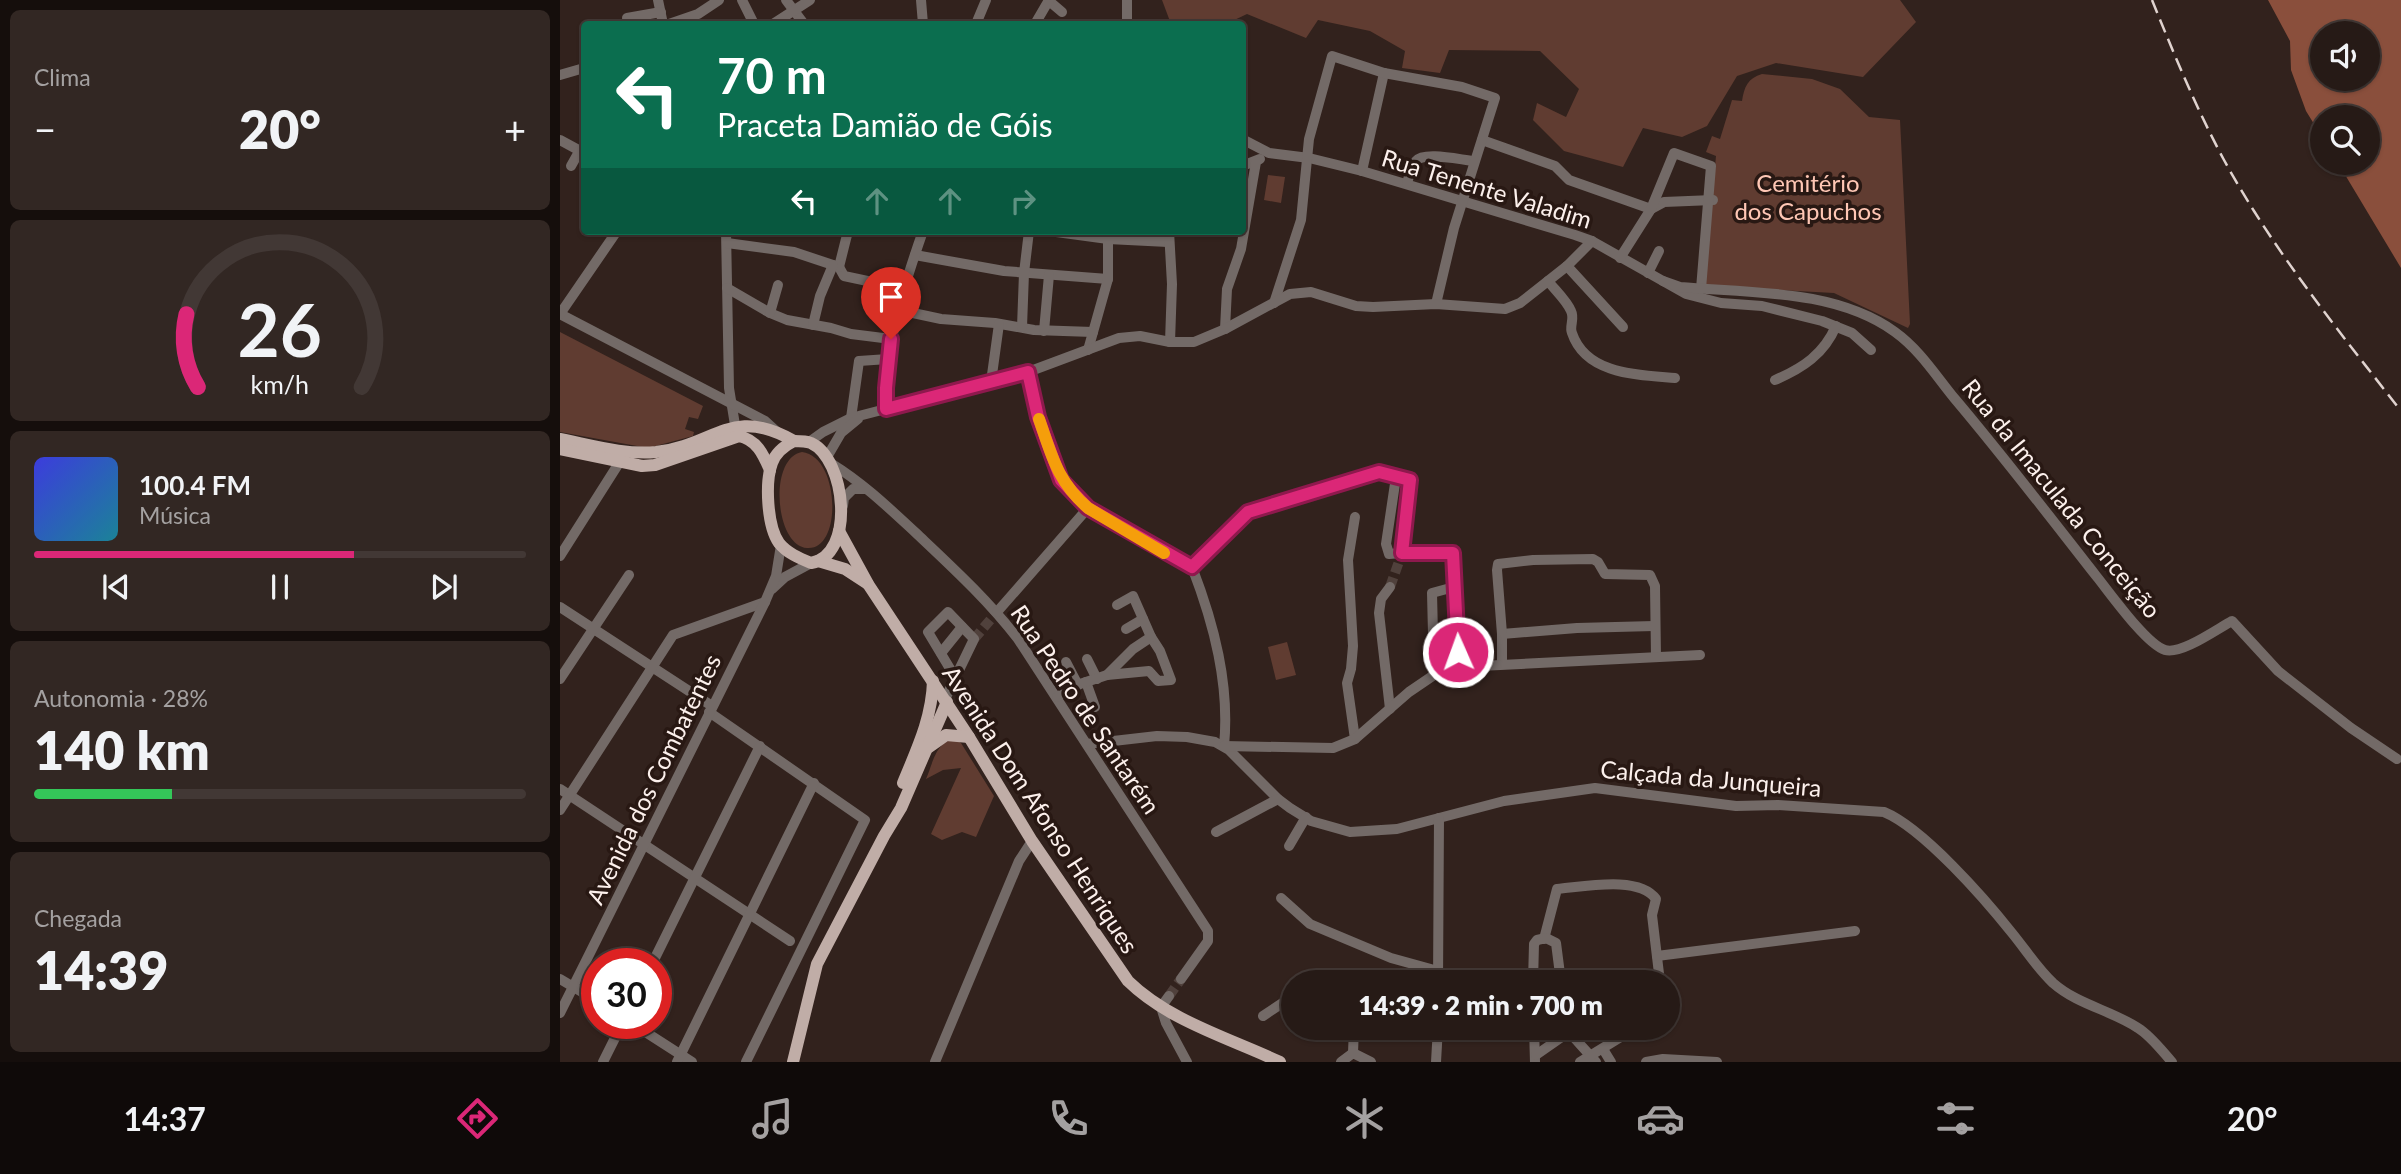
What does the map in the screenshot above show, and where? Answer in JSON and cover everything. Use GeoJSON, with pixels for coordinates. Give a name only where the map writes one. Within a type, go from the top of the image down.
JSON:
{"type":"FeatureCollection","features":[{"type":"Feature","properties":{"kind":"main road"},"geometry":{"type":"LineString","coordinates":[[560,439],[624,452],[659,452],[707,438],[736,425],[766,427],[794,441],[809,442],[830,461],[838,484],[841,513],[839,531],[832,548],[826,556],[814,562],[797,557],[781,545],[776,538],[769,513],[772,462],[782,447],[794,441]]}},
{"type":"Feature","properties":{"kind":"main road"},"geometry":{"type":"LineString","coordinates":[[560,449],[642,466],[655,465],[739,436],[748,438],[760,449],[770,470]]}},
{"type":"Feature","properties":{"kind":"main road","name":"Avenida Dom Afonso Henriques"},"geometry":{"type":"LineString","coordinates":[[839,531],[868,584],[933,680],[1032,841],[1128,981],[1161,1007],[1280,1062]]}},
{"type":"Feature","properties":{"kind":"main road","name":"Avenida Dom Afonso Henriques"},"geometry":{"type":"LineString","coordinates":[[814,562],[845,569],[868,584]]}},
{"type":"Feature","properties":{"kind":"main road"},"geometry":{"type":"LineString","coordinates":[[884,836],[928,720],[933,680]]}},
{"type":"Feature","properties":{"kind":"main road"},"geometry":{"type":"LineString","coordinates":[[793,1062],[817,964],[901,808],[946,701]]}},
{"type":"Feature","properties":{"kind":"main road"},"geometry":{"type":"LineString","coordinates":[[927,750],[946,735],[969,737]]}},
{"type":"Feature","properties":{"kind":"street"},"geometry":{"type":"LineString","coordinates":[[658,0],[662,21]]}},
{"type":"Feature","properties":{"kind":"street"},"geometry":{"type":"LineString","coordinates":[[678,21],[698,14],[719,0]]}},
{"type":"Feature","properties":{"kind":"street"},"geometry":{"type":"LineString","coordinates":[[742,0],[752,21]]}},
{"type":"Feature","properties":{"kind":"street"},"geometry":{"type":"LineString","coordinates":[[786,0],[802,21]]}},
{"type":"Feature","properties":{"kind":"street"},"geometry":{"type":"LineString","coordinates":[[777,21],[810,0]]}},
{"type":"Feature","properties":{"kind":"street"},"geometry":{"type":"LineString","coordinates":[[921,0],[923,21]]}},
{"type":"Feature","properties":{"kind":"street"},"geometry":{"type":"LineString","coordinates":[[977,21],[986,0]]}},
{"type":"Feature","properties":{"kind":"street"},"geometry":{"type":"LineString","coordinates":[[1126,0],[1127,21]]}},
{"type":"Feature","properties":{"kind":"street"},"geometry":{"type":"LineString","coordinates":[[1037,21],[1049,1],[1062,12]]}},
{"type":"Feature","properties":{"kind":"street"},"geometry":{"type":"LineString","coordinates":[[627,21],[661,12]]}},
{"type":"Feature","properties":{"kind":"street"},"geometry":{"type":"LineString","coordinates":[[1274,303],[1301,220],[1309,139],[1332,56],[1384,73],[1462,87],[1494,98],[1454,228],[1436,304]]}},
{"type":"Feature","properties":{"kind":"street"},"geometry":{"type":"LineString","coordinates":[[560,75],[581,69]]}},
{"type":"Feature","properties":{"kind":"street"},"geometry":{"type":"LineString","coordinates":[[1362,171],[1384,73]]}},
{"type":"Feature","properties":{"kind":"street"},"geometry":{"type":"LineString","coordinates":[[560,139],[581,151]]}},
{"type":"Feature","properties":{"kind":"street"},"geometry":{"type":"LineString","coordinates":[[1482,140],[1555,166],[1569,180],[1651,209],[1664,202],[1711,200]]}},
{"type":"Feature","properties":{"kind":"street"},"geometry":{"type":"LineString","coordinates":[[1246,141],[1269,153],[1246,165]]}},
{"type":"Feature","properties":{"kind":"street"},"geometry":{"type":"LineString","coordinates":[[571,166],[581,153]]}},
{"type":"Feature","properties":{"kind":"street","name":"Rua Tenente Valadim"},"geometry":{"type":"LineString","coordinates":[[1269,153],[1309,158],[1407,183],[1592,241],[1686,294],[1721,303],[1762,306],[1836,326],[1852,333],[1871,350]]}},
{"type":"Feature","properties":{"kind":"street"},"geometry":{"type":"LineString","coordinates":[[1619,258],[1651,209],[1674,153],[1711,166],[1711,200],[1701,289]]}},
{"type":"Feature","properties":{"kind":"street"},"geometry":{"type":"LineString","coordinates":[[1407,183],[1414,163],[1420,158],[1474,161]]}},
{"type":"Feature","properties":{"kind":"street"},"geometry":{"type":"LineString","coordinates":[[1246,220],[1256,162]]}},
{"type":"Feature","properties":{"kind":"street"},"geometry":{"type":"LineString","coordinates":[[614,235],[560,314],[765,421],[776,430]]}},
{"type":"Feature","properties":{"kind":"street"},"geometry":{"type":"LineString","coordinates":[[726,235],[730,403],[736,425]]}},
{"type":"Feature","properties":{"kind":"street"},"geometry":{"type":"LineString","coordinates":[[813,325],[820,296],[836,266],[847,235]]}},
{"type":"Feature","properties":{"kind":"street"},"geometry":{"type":"LineString","coordinates":[[886,409],[887,359],[891,339],[922,235]]}},
{"type":"Feature","properties":{"kind":"street"},"geometry":{"type":"LineString","coordinates":[[1021,327],[1029,235]]}},
{"type":"Feature","properties":{"kind":"street"},"geometry":{"type":"LineString","coordinates":[[1088,351],[1108,279],[1108,235],[1169,237],[1172,284],[1170,342]]}},
{"type":"Feature","properties":{"kind":"street"},"geometry":{"type":"LineString","coordinates":[[1225,329],[1227,289],[1243,235]]}},
{"type":"Feature","properties":{"kind":"street"},"geometry":{"type":"LineString","coordinates":[[809,442],[822,432],[851,418],[1028,372],[1119,338],[1140,336],[1170,342],[1194,342],[1225,329],[1290,294],[1311,292],[1356,306],[1436,304],[1506,309],[1520,303],[1567,266],[1592,241]]}},
{"type":"Feature","properties":{"kind":"street"},"geometry":{"type":"LineString","coordinates":[[727,243],[794,252],[836,266],[845,276],[905,289]]}},
{"type":"Feature","properties":{"kind":"street"},"geometry":{"type":"LineString","coordinates":[[1648,273],[1659,251]]}},
{"type":"Feature","properties":{"kind":"street"},"geometry":{"type":"LineString","coordinates":[[915,256],[1024,273],[1108,279]]}},
{"type":"Feature","properties":{"kind":"street"},"geometry":{"type":"LineString","coordinates":[[1567,266],[1623,327]]}},
{"type":"Feature","properties":{"kind":"street"},"geometry":{"type":"LineString","coordinates":[[1044,331],[1049,275]]}},
{"type":"Feature","properties":{"kind":"street"},"geometry":{"type":"LineString","coordinates":[[1548,281],[1571,311],[1571,332],[1588,356],[1623,374],[1675,378]]}},
{"type":"Feature","properties":{"kind":"street","name":"Rua da Imaculada Conceição"},"geometry":{"type":"LineString","coordinates":[[1663,281],[1680,287],[1822,301],[1867,316],[1894,331],[1924,360],[2125,613],[2155,643],[2165,650],[2177,649],[2232,621],[2278,671],[2351,729],[2397,759]]}},
{"type":"Feature","properties":{"kind":"street"},"geometry":{"type":"LineString","coordinates":[[770,313],[778,285]]}},
{"type":"Feature","properties":{"kind":"street"},"geometry":{"type":"LineString","coordinates":[[727,288],[787,320],[851,334],[891,339]]}},
{"type":"Feature","properties":{"kind":"street"},"geometry":{"type":"LineString","coordinates":[[899,310],[941,319],[1044,331],[1093,332]]}},
{"type":"Feature","properties":{"kind":"street"},"geometry":{"type":"LineString","coordinates":[[991,382],[999,324]]}},
{"type":"Feature","properties":{"kind":"street"},"geometry":{"type":"LineString","coordinates":[[1775,380],[1814,358],[1836,326]]}},
{"type":"Feature","properties":{"kind":"street"},"geometry":{"type":"LineString","coordinates":[[851,418],[859,361],[887,359]]}},
{"type":"Feature","properties":{"kind":"street"},"geometry":{"type":"LineString","coordinates":[[1028,372],[1038,417],[1061,480],[1088,508],[1192,567],[1215,638],[1224,681],[1224,746]]}},
{"type":"Feature","properties":{"kind":"street"},"geometry":{"type":"LineString","coordinates":[[830,461],[841,433],[864,415]]}},
{"type":"Feature","properties":{"kind":"street","name":"Rua Pedro de Santarém"},"geometry":{"type":"LineString","coordinates":[[830,461],[866,489],[949,564],[997,612],[1057,697],[1208,931],[1208,941],[1181,979]]}},
{"type":"Feature","properties":{"kind":"street"},"geometry":{"type":"LineString","coordinates":[[560,556],[619,463]]}},
{"type":"Feature","properties":{"kind":"street"},"geometry":{"type":"LineString","coordinates":[[1192,567],[1248,512],[1379,472],[1410,480],[1402,553]]}},
{"type":"Feature","properties":{"kind":"street"},"geometry":{"type":"LineString","coordinates":[[1396,477],[1385,544],[1389,554],[1453,553],[1460,667]]}},
{"type":"Feature","properties":{"kind":"street"},"geometry":{"type":"LineString","coordinates":[[841,513],[844,498],[849,492],[856,488],[866,489]]}},
{"type":"Feature","properties":{"kind":"street"},"geometry":{"type":"LineString","coordinates":[[997,612],[1088,508]]}},
{"type":"Feature","properties":{"kind":"street"},"geometry":{"type":"LineString","coordinates":[[1355,517],[1348,560],[1353,646],[1348,683],[1355,738]]}},
{"type":"Feature","properties":{"kind":"street","name":"Avenida dos Combatentes"},"geometry":{"type":"LineString","coordinates":[[560,1013],[767,597],[776,576],[781,545]]}},
{"type":"Feature","properties":{"kind":"street"},"geometry":{"type":"LineString","coordinates":[[1502,663],[1498,564],[1533,560],[1593,559],[1605,574],[1650,575],[1655,586],[1656,657]]}},
{"type":"Feature","properties":{"kind":"street"},"geometry":{"type":"LineString","coordinates":[[560,810],[565,792],[673,635],[767,597],[785,578],[814,562]]}},
{"type":"Feature","properties":{"kind":"street"},"geometry":{"type":"LineString","coordinates":[[560,680],[629,575]]}},
{"type":"Feature","properties":{"kind":"street"},"geometry":{"type":"LineString","coordinates":[[1390,587],[1381,599],[1379,613],[1390,709]]}},
{"type":"Feature","properties":{"kind":"street"},"geometry":{"type":"LineString","coordinates":[[1434,675],[1432,593],[1454,587]]}},
{"type":"Feature","properties":{"kind":"street"},"geometry":{"type":"LineString","coordinates":[[1066,662],[1092,680],[1149,671],[1158,681],[1171,680],[1133,596],[1117,605]]}},
{"type":"Feature","properties":{"kind":"street"},"geometry":{"type":"LineString","coordinates":[[560,607],[652,666],[865,821],[746,1062]]}},
{"type":"Feature","properties":{"kind":"street"},"geometry":{"type":"LineString","coordinates":[[946,701],[974,639],[947,612],[928,632],[955,677]]}},
{"type":"Feature","properties":{"kind":"street"},"geometry":{"type":"LineString","coordinates":[[1126,629],[1143,619]]}},
{"type":"Feature","properties":{"kind":"street"},"geometry":{"type":"LineString","coordinates":[[1502,634],[1654,626]]}},
{"type":"Feature","properties":{"kind":"street"},"geometry":{"type":"LineString","coordinates":[[941,653],[962,627]]}},
{"type":"Feature","properties":{"kind":"street"},"geometry":{"type":"LineString","coordinates":[[1057,697],[1092,680],[1151,637]]}},
{"type":"Feature","properties":{"kind":"street"},"geometry":{"type":"LineString","coordinates":[[1434,655],[1458,652]]}},
{"type":"Feature","properties":{"kind":"street"},"geometry":{"type":"LineString","coordinates":[[1087,744],[1171,736],[1207,740],[1224,746],[1333,748],[1355,738],[1409,692],[1434,675],[1460,667],[1700,655]]}},
{"type":"Feature","properties":{"kind":"street"},"geometry":{"type":"LineString","coordinates":[[1087,659],[1096,707]]}},
{"type":"Feature","properties":{"kind":"street"},"geometry":{"type":"LineString","coordinates":[[660,948],[760,746]]}},
{"type":"Feature","properties":{"kind":"street","name":"Calçada da Junqueira"},"geometry":{"type":"LineString","coordinates":[[1224,746],[1278,799],[1306,817],[1330,827],[1360,832],[1397,829],[1504,800],[1595,788],[1736,806],[1778,805],[1884,812],[1898,818],[1915,831],[1946,861],[2002,921],[2050,980],[2075,999],[2138,1028],[2172,1062]]}},
{"type":"Feature","properties":{"kind":"street"},"geometry":{"type":"LineString","coordinates":[[679,1058],[814,783]]}},
{"type":"Feature","properties":{"kind":"street"},"geometry":{"type":"LineString","coordinates":[[565,792],[790,941]]}},
{"type":"Feature","properties":{"kind":"street"},"geometry":{"type":"LineString","coordinates":[[1216,832],[1278,799]]}},
{"type":"Feature","properties":{"kind":"street"},"geometry":{"type":"LineString","coordinates":[[1289,846],[1306,817]]}},
{"type":"Feature","properties":{"kind":"street"},"geometry":{"type":"LineString","coordinates":[[1438,970],[1439,818]]}},
{"type":"Feature","properties":{"kind":"street"},"geometry":{"type":"LineString","coordinates":[[935,1062],[1019,861],[1032,841]]}},
{"type":"Feature","properties":{"kind":"street"},"geometry":{"type":"LineString","coordinates":[[1544,939],[1558,889],[1631,885],[1653,895],[1656,900],[1652,915],[1659,970]]}},
{"type":"Feature","properties":{"kind":"street"},"geometry":{"type":"LineString","coordinates":[[1281,898],[1310,924],[1422,970]]}},
{"type":"Feature","properties":{"kind":"street"},"geometry":{"type":"LineString","coordinates":[[1657,956],[1855,931]]}},
{"type":"Feature","properties":{"kind":"street"},"geometry":{"type":"LineString","coordinates":[[1533,970],[1533,949],[1537,940],[1544,939],[1556,943],[1559,970]]}},
{"type":"Feature","properties":{"kind":"street"},"geometry":{"type":"LineString","coordinates":[[560,979],[581,991]]}},
{"type":"Feature","properties":{"kind":"street"},"geometry":{"type":"LineString","coordinates":[[1169,996],[1161,1007],[1166,1023],[1187,1062]]}},
{"type":"Feature","properties":{"kind":"street"},"geometry":{"type":"LineString","coordinates":[[1263,1016],[1281,1004]]}},
{"type":"Feature","properties":{"kind":"street"},"geometry":{"type":"LineString","coordinates":[[603,1062],[614,1039]]}},
{"type":"Feature","properties":{"kind":"street"},"geometry":{"type":"LineString","coordinates":[[653,1039],[679,1058],[692,1062]]}},
{"type":"Feature","properties":{"kind":"street"},"geometry":{"type":"LineString","coordinates":[[1353,1053],[1354,1040]]}},
{"type":"Feature","properties":{"kind":"street"},"geometry":{"type":"LineString","coordinates":[[1436,1062],[1437,1040]]}},
{"type":"Feature","properties":{"kind":"street"},"geometry":{"type":"LineString","coordinates":[[1534,1040],[1535,1058]]}},
{"type":"Feature","properties":{"kind":"street"},"geometry":{"type":"LineString","coordinates":[[1535,1058],[1557,1040]]}},
{"type":"Feature","properties":{"kind":"street"},"geometry":{"type":"LineString","coordinates":[[1578,1040],[1594,1059]]}},
{"type":"Feature","properties":{"kind":"street"},"geometry":{"type":"LineString","coordinates":[[1580,1062],[1594,1059],[1617,1040]]}},
{"type":"Feature","properties":{"kind":"street"},"geometry":{"type":"LineString","coordinates":[[1603,1049],[1611,1062]]}},
{"type":"Feature","properties":{"kind":"street"},"geometry":{"type":"LineString","coordinates":[[1341,1062],[1353,1053]]}},
{"type":"Feature","properties":{"kind":"street"},"geometry":{"type":"LineString","coordinates":[[1353,1053],[1371,1062]]}},
{"type":"Feature","properties":{"kind":"street"},"geometry":{"type":"LineString","coordinates":[[1646,1062],[1663,1059],[1717,1062]]}},
{"type":"Feature","properties":{"kind":"green space"},"geometry":{"type":"Polygon","coordinates":[[[1162,0],[1900,0],[1916,22],[1863,77],[1776,63],[1737,76],[1707,126],[1682,137],[1643,128],[1623,167],[1564,151],[1533,120],[1537,103],[1566,117],[1579,89],[1540,51],[1449,50],[1440,73],[1402,68],[1405,51],[1370,31],[1318,20],[1306,38],[1247,14],[1232,21],[1170,21],[1162,0]]]}},
{"type":"Feature","properties":{"kind":"green space","name":"Cemitério dos Capuchos"},"geometry":{"type":"Polygon","coordinates":[[[1762,74],[1812,79],[1840,89],[1869,117],[1900,120],[1910,324],[1908,328],[1834,293],[1704,286],[1716,156],[1706,152],[1712,136],[1720,139],[1732,100],[1742,101],[1748,84],[1762,74]]]}},
{"type":"Feature","properties":{"kind":"green space"},"geometry":{"type":"Polygon","coordinates":[[[1268,175],[1285,177],[1281,203],[1264,200],[1268,175]]]}},
{"type":"Feature","properties":{"kind":"green space"},"geometry":{"type":"Polygon","coordinates":[[[560,332],[703,406],[698,419],[689,417],[685,429],[694,432],[693,436],[648,448],[560,432],[560,332]]]}},
{"type":"Feature","properties":{"kind":"green space"},"geometry":{"type":"Polygon","coordinates":[[[802,452],[815,457],[824,469],[830,485],[832,503],[827,535],[819,545],[807,548],[796,544],[788,533],[780,502],[780,484],[784,469],[791,458],[802,452]]]}},
{"type":"Feature","properties":{"kind":"green space"},"geometry":{"type":"Polygon","coordinates":[[[1287,642],[1296,675],[1276,680],[1268,647],[1287,642]]]}},
{"type":"Feature","properties":{"kind":"green space"},"geometry":{"type":"Polygon","coordinates":[[[955,739],[961,743],[994,796],[976,837],[962,832],[942,840],[931,834],[961,768],[943,770],[926,779],[939,748],[955,739]]]}},
{"type":"Feature","properties":{"kind":"shaded area"},"geometry":{"type":"Polygon","coordinates":[[[2268,0],[2401,0],[2401,268],[2345,175],[2380,175],[2380,105],[2310,105],[2310,118],[2291,70],[2290,41],[2268,0]]]}},
{"type":"Feature","properties":{"kind":"tunnel"},"geometry":{"type":"LineString","coordinates":[[1390,587],[1402,553]]}},
{"type":"Feature","properties":{"kind":"tunnel"},"geometry":{"type":"LineString","coordinates":[[974,639],[997,612]]}},
{"type":"Feature","properties":{"kind":"tunnel"},"geometry":{"type":"LineString","coordinates":[[1169,996],[1181,979]]}},
{"type":"Feature","properties":{"kind":"railway"},"geometry":{"type":"LineString","coordinates":[[2152,0],[2204,121],[2243,193],[2307,289],[2401,411]]}},
{"type":"Feature","properties":{"kind":"slow traffic"},"geometry":{"type":"LineString","coordinates":[[1039,419],[1061,480],[1077,499],[1164,553]]}},
{"type":"Feature","properties":{"kind":"route"},"geometry":{"type":"LineString","coordinates":[[891,339],[887,359],[886,409],[1028,372],[1038,417],[1061,480],[1088,508],[1192,567],[1248,512],[1379,472],[1410,480],[1402,553],[1453,553],[1458,652]]}}]}
